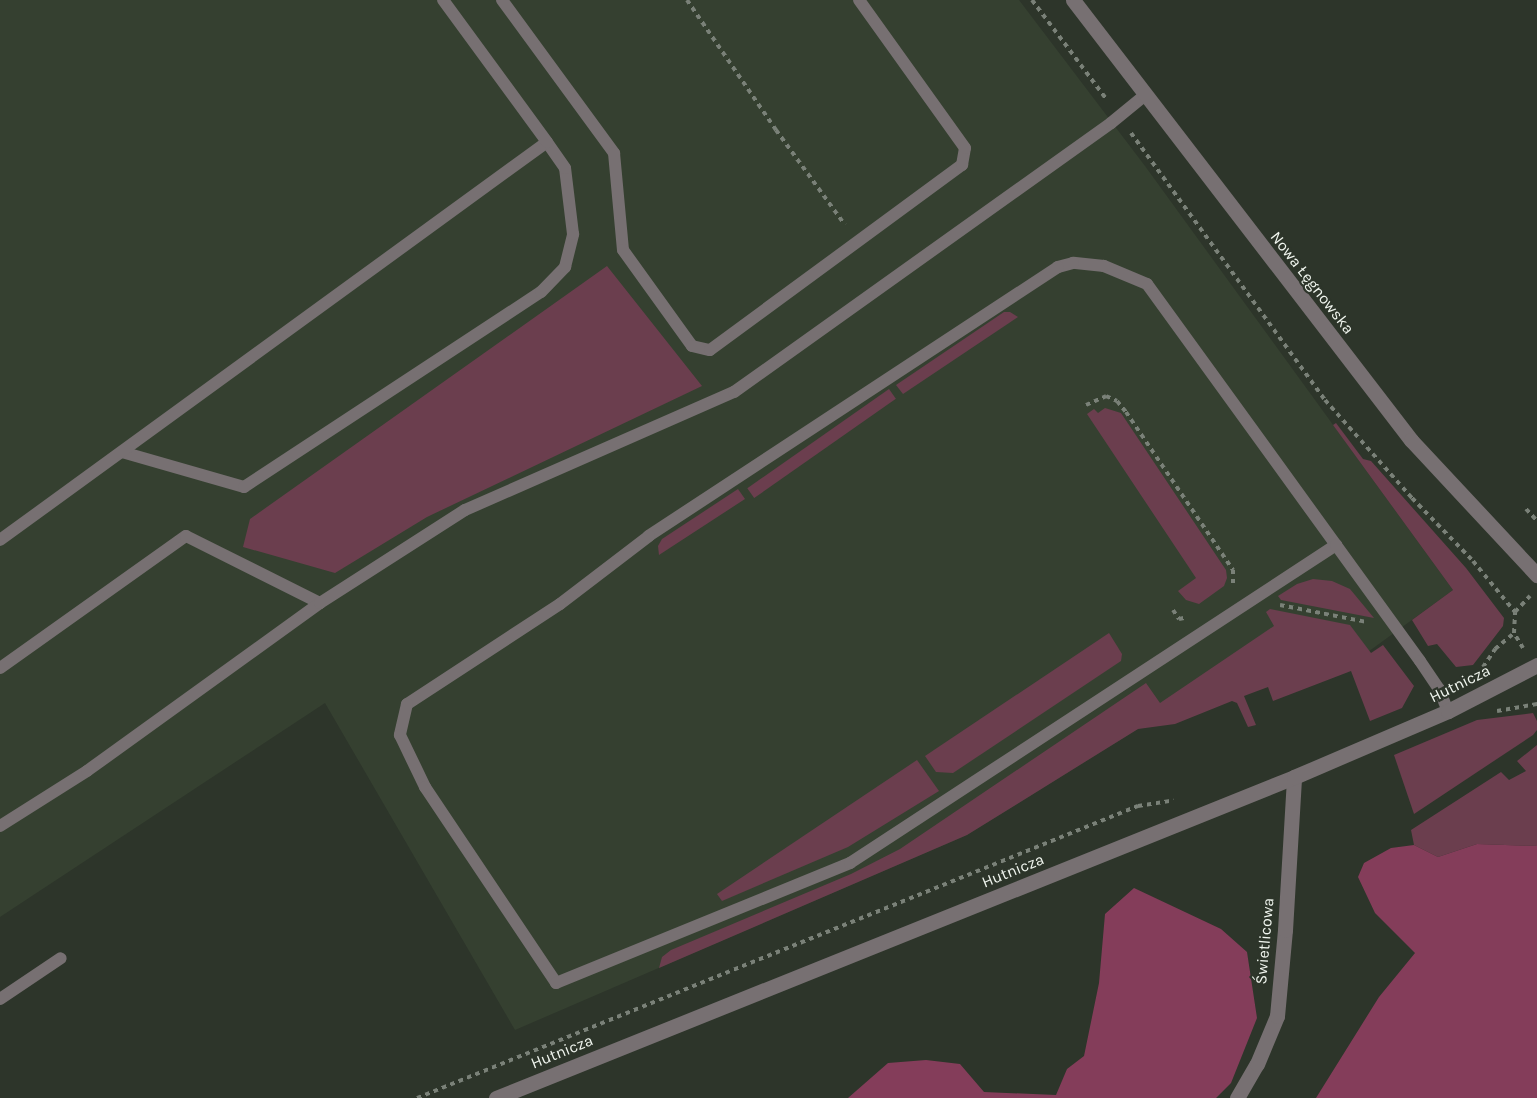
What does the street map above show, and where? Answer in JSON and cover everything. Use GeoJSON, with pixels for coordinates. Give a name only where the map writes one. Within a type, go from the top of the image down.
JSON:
{"type":"FeatureCollection","features":[{"type":"Feature","properties":{"kind":"street","name":"Nowa Łęgnowska"},"geometry":{"type":"LineString","coordinates":[[1072,0],[1411,440],[1537,575]]}},
{"type":"Feature","properties":{"kind":"street","name":"Hutnicza"},"geometry":{"type":"LineString","coordinates":[[498,1098],[1294,777],[1448,711],[1537,666]]}},
{"type":"Feature","properties":{"kind":"street","name":"Świetlicowa"},"geometry":{"type":"LineString","coordinates":[[1237,1098],[1257,1064],[1277,1016],[1286,930],[1294,777]]}},
{"type":"Feature","properties":{"kind":"lane"},"geometry":{"type":"LineString","coordinates":[[122,452],[244,487],[541,292],[565,267],[573,234],[565,168],[443,0]]}},
{"type":"Feature","properties":{"kind":"lane"},"geometry":{"type":"LineString","coordinates":[[502,0],[614,153],[623,250],[692,346],[710,350],[859,243],[962,165],[965,148],[859,0]]}},
{"type":"Feature","properties":{"kind":"lane"},"geometry":{"type":"LineString","coordinates":[[0,826],[87,771],[320,603],[465,510],[734,392],[1144,96]]}},
{"type":"Feature","properties":{"kind":"lane"},"geometry":{"type":"LineString","coordinates":[[0,540],[547,142]]}},
{"type":"Feature","properties":{"kind":"lane"},"geometry":{"type":"LineString","coordinates":[[1336,545],[850,863],[556,983],[425,787],[400,735],[407,704],[560,604],[659,530],[1048,273],[1058,267],[1073,263],[1104,266],[1147,284],[1336,545],[1420,661],[1439,689],[1448,711]]}},
{"type":"Feature","properties":{"kind":"lane"},"geometry":{"type":"LineString","coordinates":[[0,668],[186,536],[320,603]]}},
{"type":"Feature","properties":{"kind":"lane"},"geometry":{"type":"LineString","coordinates":[[0,999],[61,958]]}},
{"type":"Feature","properties":{"kind":"path"},"geometry":{"type":"LineString","coordinates":[[687,0],[776,130],[859,243]]}},
{"type":"Feature","properties":{"kind":"path"},"geometry":{"type":"LineString","coordinates":[[1032,0],[1325,400],[1412,498],[1473,561],[1515,612]]}},
{"type":"Feature","properties":{"kind":"path"},"geometry":{"type":"LineString","coordinates":[[1086,405],[1106,396],[1117,401],[1126,412],[1233,570],[1232,586],[1268,607],[1278,605],[1372,622]]}},
{"type":"Feature","properties":{"kind":"path"},"geometry":{"type":"LineString","coordinates":[[1526,509],[1537,521]]}},
{"type":"Feature","properties":{"kind":"path"},"geometry":{"type":"LineString","coordinates":[[1524,649],[1514,633],[1515,612],[1528,598]]}},
{"type":"Feature","properties":{"kind":"path"},"geometry":{"type":"LineString","coordinates":[[1473,672],[1482,668],[1495,649],[1514,633]]}},
{"type":"Feature","properties":{"kind":"path"},"geometry":{"type":"LineString","coordinates":[[417,1098],[1138,806],[1178,799]]}},
{"type":"Feature","properties":{"kind":"shaded area"},"geometry":{"type":"Polygon","coordinates":[[[0,0],[1019,0],[1145,166],[1453,590],[1361,657],[1138,729],[967,835],[515,1030],[325,703],[0,917],[0,0]]]}},
{"type":"Feature","properties":{"kind":"shaded area"},"geometry":{"type":"Polygon","coordinates":[[[607,266],[702,386],[427,517],[335,573],[243,547],[250,519],[607,266]]]}},
{"type":"Feature","properties":{"kind":"shaded area"},"geometry":{"type":"Polygon","coordinates":[[[1004,312],[1010,312],[1018,317],[903,394],[896,385],[1004,312]]]}},
{"type":"Feature","properties":{"kind":"shaded area"},"geometry":{"type":"Polygon","coordinates":[[[889,389],[896,399],[754,498],[747,488],[889,389]]]}},
{"type":"Feature","properties":{"kind":"shaded area"},"geometry":{"type":"Polygon","coordinates":[[[1105,408],[1121,413],[1226,570],[1227,578],[1224,586],[1199,604],[1186,600],[1178,591],[1196,578],[1087,414],[1094,409],[1098,413],[1105,408]]]}},
{"type":"Feature","properties":{"kind":"shaded area"},"geometry":{"type":"Polygon","coordinates":[[[1336,423],[1363,459],[1371,461],[1466,568],[1504,618],[1503,626],[1473,665],[1456,667],[1437,644],[1428,646],[1412,620],[1453,590],[1333,425],[1336,423]]]}},
{"type":"Feature","properties":{"kind":"shaded area"},"geometry":{"type":"Polygon","coordinates":[[[738,489],[745,499],[659,555],[658,546],[662,539],[738,489]]]}},
{"type":"Feature","properties":{"kind":"shaded area"},"geometry":{"type":"Polygon","coordinates":[[[1313,579],[1332,581],[1350,589],[1374,618],[1281,600],[1278,596],[1297,584],[1313,579]]]}},
{"type":"Feature","properties":{"kind":"shaded area"},"geometry":{"type":"Polygon","coordinates":[[[1270,609],[1350,625],[1371,653],[1383,645],[1414,686],[1402,708],[1370,721],[1351,671],[1273,701],[1268,687],[1244,696],[1256,725],[1248,727],[1237,703],[1232,701],[1175,724],[1138,729],[967,835],[659,968],[662,957],[671,950],[851,874],[900,849],[1146,683],[1160,703],[1274,626],[1266,612],[1270,609]]]}},
{"type":"Feature","properties":{"kind":"shaded area"},"geometry":{"type":"Polygon","coordinates":[[[1109,633],[1122,654],[1121,661],[953,773],[936,772],[925,756],[1109,633]]]}},
{"type":"Feature","properties":{"kind":"shaded area"},"geometry":{"type":"Polygon","coordinates":[[[1533,713],[1537,721],[1537,730],[1533,735],[1414,814],[1394,755],[1477,720],[1533,713]]]}},
{"type":"Feature","properties":{"kind":"shaded area"},"geometry":{"type":"Polygon","coordinates":[[[1537,745],[1537,846],[1477,844],[1438,857],[1414,845],[1411,830],[1501,772],[1509,780],[1526,771],[1517,761],[1537,745]]]}},
{"type":"Feature","properties":{"kind":"shaded area"},"geometry":{"type":"Polygon","coordinates":[[[917,760],[939,791],[848,847],[722,901],[717,894],[917,760]]]}},
{"type":"Feature","properties":{"kind":"shaded area"},"geometry":{"type":"Polygon","coordinates":[[[1477,844],[1537,846],[1537,1098],[1316,1098],[1379,997],[1415,953],[1375,913],[1358,877],[1364,863],[1391,848],[1414,845],[1438,857],[1477,844]]]}},
{"type":"Feature","properties":{"kind":"shaded area"},"geometry":{"type":"Polygon","coordinates":[[[1134,888],[1221,929],[1247,952],[1257,1018],[1231,1083],[1216,1098],[848,1098],[888,1063],[926,1060],[960,1064],[984,1092],[1056,1095],[1067,1069],[1084,1056],[1099,983],[1105,914],[1134,888]]]}}]}
